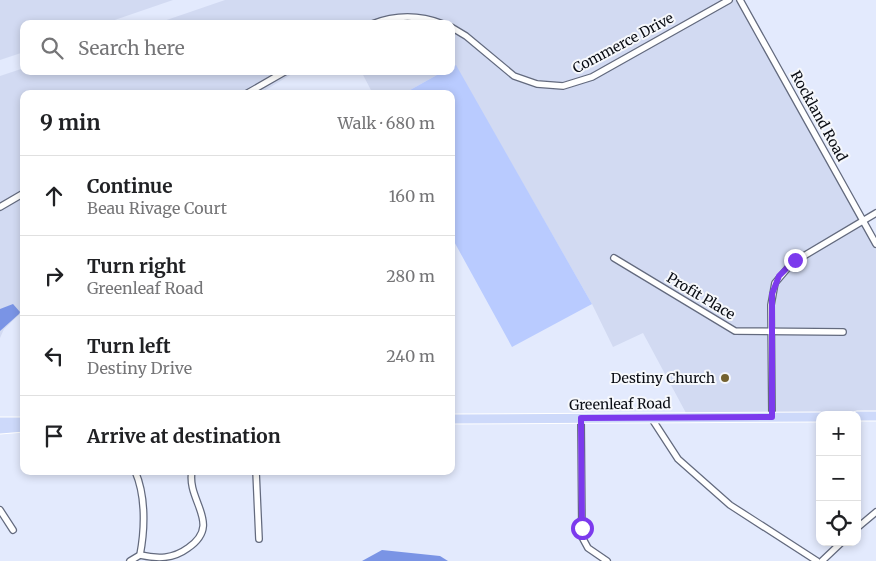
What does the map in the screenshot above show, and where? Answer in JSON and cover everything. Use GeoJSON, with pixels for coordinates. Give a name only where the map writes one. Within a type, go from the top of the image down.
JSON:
{"type":"FeatureCollection","features":[{"type":"Feature","properties":{"kind":"main road","name":"Greenleaf Road"},"geometry":{"type":"LineString","coordinates":[[455,419],[652,419],[816,416]]}},
{"type":"Feature","properties":{"kind":"main road"},"geometry":{"type":"LineString","coordinates":[[861,416],[876,416]]}},
{"type":"Feature","properties":{"kind":"main road"},"geometry":{"type":"LineString","coordinates":[[0,422],[20,422]]}},
{"type":"Feature","properties":{"kind":"main road"},"geometry":{"type":"LineString","coordinates":[[0,429],[20,427]]}},
{"type":"Feature","properties":{"kind":"street","name":"Commerce Drive"},"geometry":{"type":"LineString","coordinates":[[455,29],[466,36],[498,66],[514,76],[538,84],[563,86],[592,77],[729,0]]}},
{"type":"Feature","properties":{"kind":"street","name":"Rockland Road"},"geometry":{"type":"LineString","coordinates":[[740,0],[876,244]]}},
{"type":"Feature","properties":{"kind":"street"},"geometry":{"type":"LineString","coordinates":[[387,20],[411,17],[425,20]]}},
{"type":"Feature","properties":{"kind":"street"},"geometry":{"type":"LineString","coordinates":[[253,90],[279,75]]}},
{"type":"Feature","properties":{"kind":"street"},"geometry":{"type":"LineString","coordinates":[[0,207],[20,195]]}},
{"type":"Feature","properties":{"kind":"street"},"geometry":{"type":"LineString","coordinates":[[772,417],[772,294],[783,271],[795,260],[876,213]]}},
{"type":"Feature","properties":{"kind":"street","name":"Profit Place"},"geometry":{"type":"LineString","coordinates":[[614,258],[733,330],[741,332],[843,332]]}},
{"type":"Feature","properties":{"kind":"street"},"geometry":{"type":"LineString","coordinates":[[581,418],[582,537],[588,548],[607,561]]}},
{"type":"Feature","properties":{"kind":"street"},"geometry":{"type":"LineString","coordinates":[[652,419],[678,459],[730,505],[817,561]]}},
{"type":"Feature","properties":{"kind":"street"},"geometry":{"type":"LineString","coordinates":[[136,475],[142,498],[143,540],[140,555]]}},
{"type":"Feature","properties":{"kind":"street"},"geometry":{"type":"LineString","coordinates":[[130,561],[140,555],[157,558],[171,557],[187,550],[199,540],[204,530],[204,521],[191,479],[192,475]]}},
{"type":"Feature","properties":{"kind":"street"},"geometry":{"type":"LineString","coordinates":[[256,475],[259,539]]}},
{"type":"Feature","properties":{"kind":"street"},"geometry":{"type":"LineString","coordinates":[[0,510],[13,530]]}},
{"type":"Feature","properties":{"kind":"street"},"geometry":{"type":"LineString","coordinates":[[861,525],[876,512]]}},
{"type":"Feature","properties":{"kind":"street"},"geometry":{"type":"LineString","coordinates":[[822,561],[838,546]]}},
{"type":"Feature","properties":{"kind":"shaded area"},"geometry":{"type":"Polygon","coordinates":[[[0,0],[173,0],[115,20],[20,20],[20,53],[0,60],[0,0]]]}},
{"type":"Feature","properties":{"kind":"shaded area"},"geometry":{"type":"Polygon","coordinates":[[[225,0],[736,0],[876,250],[876,412],[686,413],[643,333],[613,347],[592,304],[455,65],[455,20],[167,20],[225,0]]]}},
{"type":"Feature","properties":{"kind":"shaded area"},"geometry":{"type":"Polygon","coordinates":[[[455,65],[592,304],[512,347],[455,243],[455,90],[410,90],[437,75],[455,75],[455,65]]]}},
{"type":"Feature","properties":{"kind":"shaded area"},"geometry":{"type":"Polygon","coordinates":[[[20,69],[20,75],[290,75],[266,90],[20,90],[20,314],[4,329],[0,338],[0,76],[20,69]]]}},
{"type":"Feature","properties":{"kind":"shaded area"},"geometry":{"type":"Polygon","coordinates":[[[363,75],[437,75],[410,90],[371,90],[363,75]]]}},
{"type":"Feature","properties":{"kind":"shaded area"},"geometry":{"type":"Polygon","coordinates":[[[13,304],[20,312],[0,331],[0,309],[13,304]]]}},
{"type":"Feature","properties":{"kind":"shaded area"},"geometry":{"type":"Polygon","coordinates":[[[382,550],[440,556],[448,561],[362,561],[382,550]]]}},
{"type":"Feature","properties":{"kind":"place","name":"Destiny Church"},"geometry":{"type":"Point","coordinates":[725,378]}},
{"type":"Feature","properties":{"kind":"route"},"geometry":{"type":"LineString","coordinates":[[582,528],[581,418],[772,417],[772,294],[779,276],[795,260]]}}]}
